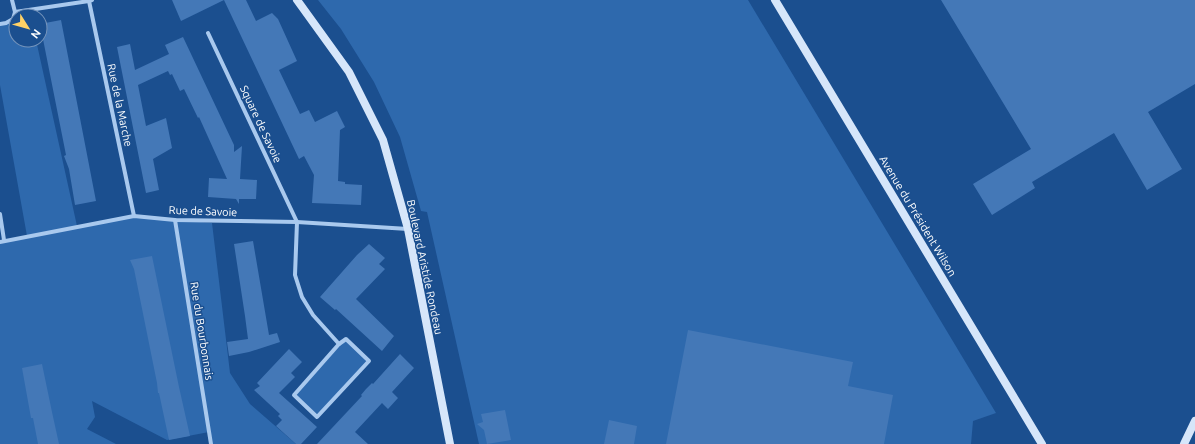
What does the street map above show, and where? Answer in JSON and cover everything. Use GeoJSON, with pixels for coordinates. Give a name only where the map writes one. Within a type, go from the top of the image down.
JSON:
{"type":"FeatureCollection","features":[{"type":"Feature","properties":{"kind":"street"},"geometry":{"type":"LineString","coordinates":[[40,8],[90,0]]}},
{"type":"Feature","properties":{"kind":"street","name":"Rue de la Marche"},"geometry":{"type":"LineString","coordinates":[[90,0],[134,216]]}},
{"type":"Feature","properties":{"kind":"street","name":"Boulevard Aristide Rondeau"},"geometry":{"type":"LineString","coordinates":[[297,0],[349,72],[383,140],[408,229],[450,444]]}},
{"type":"Feature","properties":{"kind":"street","name":"Avenue du Président Wilson"},"geometry":{"type":"LineString","coordinates":[[775,0],[1042,444]]}},
{"type":"Feature","properties":{"kind":"street","name":"Square de Savoie"},"geometry":{"type":"LineString","coordinates":[[208,33],[297,222]]}},
{"type":"Feature","properties":{"kind":"street"},"geometry":{"type":"LineString","coordinates":[[0,214],[2,241]]}},
{"type":"Feature","properties":{"kind":"street","name":"Rue de Savoie"},"geometry":{"type":"LineString","coordinates":[[2,241],[134,216],[175,220],[297,222],[408,229]]}},
{"type":"Feature","properties":{"kind":"street","name":"Rue du Bourbonnais"},"geometry":{"type":"LineString","coordinates":[[175,220],[211,444]]}},
{"type":"Feature","properties":{"kind":"street"},"geometry":{"type":"LineString","coordinates":[[297,222],[295,275],[302,297],[313,315],[339,344]]}},
{"type":"Feature","properties":{"kind":"street"},"geometry":{"type":"LineString","coordinates":[[346,339],[369,361],[317,417],[294,395],[339,344],[346,339]]}},
{"type":"Feature","properties":{"kind":"street"},"geometry":{"type":"LineString","coordinates":[[1184,444],[1195,422]]}},
{"type":"Feature","properties":{"kind":"shaded area"},"geometry":{"type":"Polygon","coordinates":[[[318,0],[748,0],[996,413],[973,421],[971,444],[479,444],[427,212],[421,211],[400,137],[374,82],[341,29],[318,0]]]}},
{"type":"Feature","properties":{"kind":"shaded area"},"geometry":{"type":"Polygon","coordinates":[[[8,21],[8,48],[38,48],[77,226],[134,216],[212,223],[230,373],[250,404],[296,444],[211,444],[209,432],[167,440],[92,401],[95,417],[87,429],[116,444],[0,444],[0,242],[27,236],[0,85],[0,24],[8,21]]]}},
{"type":"Feature","properties":{"kind":"shaded area"},"geometry":{"type":"Polygon","coordinates":[[[346,339],[369,361],[317,417],[294,395],[346,339]]]}},
{"type":"Feature","properties":{"kind":"building"},"geometry":{"type":"Polygon","coordinates":[[[172,0],[224,0],[181,21],[172,0]]]}},
{"type":"Feature","properties":{"kind":"building"},"geometry":{"type":"Polygon","coordinates":[[[224,0],[246,0],[256,21],[272,13],[278,19],[297,61],[279,70],[300,114],[309,110],[315,122],[337,111],[345,127],[340,130],[338,181],[345,182],[345,184],[362,185],[361,205],[312,203],[314,175],[304,156],[299,159],[224,0]]]}},
{"type":"Feature","properties":{"kind":"building"},"geometry":{"type":"Polygon","coordinates":[[[941,0],[1195,0],[1195,84],[1148,112],[1182,169],[1147,190],[1114,133],[1032,182],[1035,188],[992,215],[973,184],[1031,149],[941,0]]]}},
{"type":"Feature","properties":{"kind":"building"},"geometry":{"type":"Polygon","coordinates":[[[61,20],[96,201],[75,205],[69,169],[64,156],[66,155],[45,48],[48,48],[48,22],[61,20]]]}},
{"type":"Feature","properties":{"kind":"building"},"geometry":{"type":"Polygon","coordinates":[[[183,37],[234,145],[234,152],[242,146],[240,179],[257,180],[256,199],[239,199],[239,204],[236,199],[208,197],[209,178],[227,179],[199,117],[198,118],[184,89],[180,91],[172,74],[170,75],[168,71],[138,85],[146,126],[166,118],[172,148],[153,159],[159,190],[146,193],[117,47],[130,44],[135,70],[169,54],[165,45],[183,37]]]}},
{"type":"Feature","properties":{"kind":"building"},"geometry":{"type":"Polygon","coordinates":[[[253,241],[269,335],[277,333],[280,342],[249,352],[229,356],[227,342],[248,339],[234,244],[253,241]]]}},
{"type":"Feature","properties":{"kind":"building"},"geometry":{"type":"Polygon","coordinates":[[[369,244],[385,258],[379,264],[385,269],[356,299],[394,336],[382,351],[336,309],[335,310],[320,297],[357,255],[369,244]]]}},
{"type":"Feature","properties":{"kind":"building"},"geometry":{"type":"Polygon","coordinates":[[[152,256],[190,436],[169,440],[158,393],[134,269],[130,260],[152,256]]]}},
{"type":"Feature","properties":{"kind":"building"},"geometry":{"type":"Polygon","coordinates":[[[688,330],[853,362],[848,386],[893,395],[884,444],[666,444],[688,330]]]}},
{"type":"Feature","properties":{"kind":"building"},"geometry":{"type":"Polygon","coordinates":[[[289,349],[302,362],[291,373],[295,377],[279,393],[317,427],[301,444],[296,444],[276,426],[282,420],[278,416],[280,414],[254,390],[260,386],[257,383],[289,349]]]}},
{"type":"Feature","properties":{"kind":"building"},"geometry":{"type":"Polygon","coordinates":[[[400,354],[414,368],[392,392],[398,398],[388,409],[382,403],[355,432],[368,444],[317,444],[362,396],[361,395],[366,389],[372,383],[373,384],[400,354]]]}},
{"type":"Feature","properties":{"kind":"building"},"geometry":{"type":"Polygon","coordinates":[[[42,364],[59,444],[38,444],[33,418],[31,418],[22,368],[42,364]]]}},
{"type":"Feature","properties":{"kind":"building"},"geometry":{"type":"Polygon","coordinates":[[[505,410],[511,440],[487,444],[484,430],[477,424],[483,422],[481,414],[505,410]]]}},
{"type":"Feature","properties":{"kind":"building"},"geometry":{"type":"Polygon","coordinates":[[[609,420],[637,426],[634,444],[604,444],[609,420]]]}}]}
